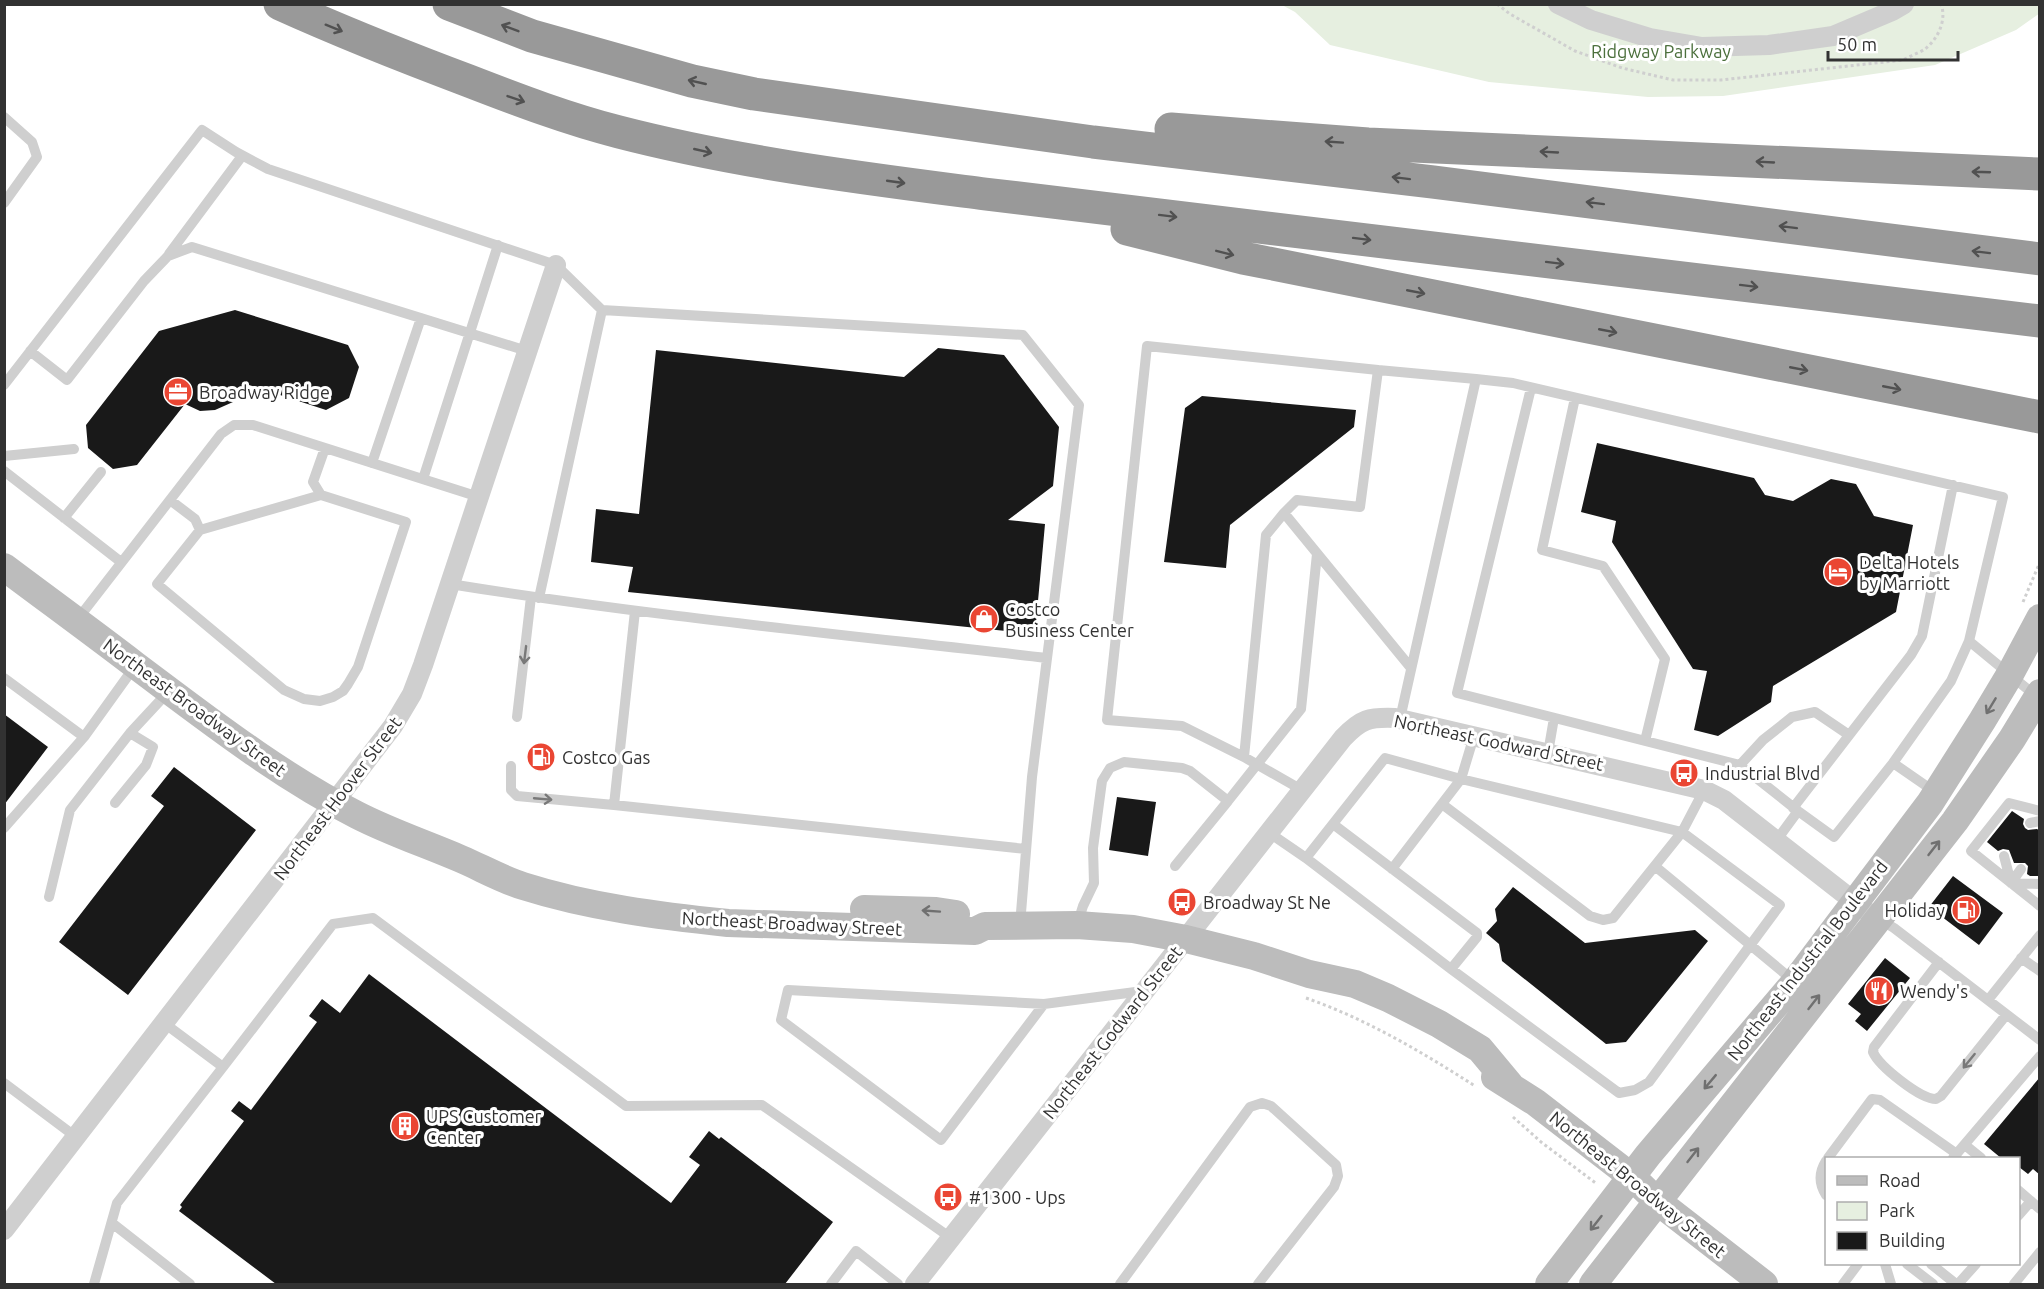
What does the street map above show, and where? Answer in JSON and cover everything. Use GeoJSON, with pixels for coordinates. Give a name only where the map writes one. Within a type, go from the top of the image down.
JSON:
{"type":"FeatureCollection","features":[{"type":"Feature","properties":{"kind":"highway"},"geometry":{"type":"LineString","coordinates":[[280,4],[346,33],[496,91],[617,132],[727,157],[839,175],[985,194],[2040,321]]}},
{"type":"Feature","properties":{"kind":"highway"},"geometry":{"type":"LineString","coordinates":[[449,4],[542,39],[692,81],[754,94],[1093,142],[1433,182],[2040,259]]}},
{"type":"Feature","properties":{"kind":"highway"},"geometry":{"type":"LineString","coordinates":[[754,94],[1368,144],[2040,174]]}},
{"type":"Feature","properties":{"kind":"highway"},"geometry":{"type":"LineString","coordinates":[[985,194],[1243,258],[2040,417]]}},
{"type":"Feature","properties":{"kind":"main road","name":"Northeast Broadway Street"},"geometry":{"type":"LineString","coordinates":[[4,567],[247,747],[334,802],[402,836],[462,859],[498,877],[535,889],[599,905],[691,920],[728,923],[929,931],[975,931],[985,926],[1020,925],[1077,925],[1133,929],[1254,956],[1309,974],[1340,994],[1401,1024],[1510,1085],[1535,1102],[1764,1284]]}},
{"type":"Feature","properties":{"kind":"main road","name":"Northeast Industrial Boulevard"},"geometry":{"type":"LineString","coordinates":[[1549,1284],[1632,1177],[1795,982],[1937,793],[2009,676],[2040,618]]}},
{"type":"Feature","properties":{"kind":"main road","name":"Northeast Industrial Boulevard"},"geometry":{"type":"LineString","coordinates":[[1593,1284],[1981,784],[2039,697]]}},
{"type":"Feature","properties":{"kind":"street"},"geometry":{"type":"LineString","coordinates":[[1558,4],[1591,20],[1650,38],[1702,47],[1769,45],[1833,36],[1904,4]]}},
{"type":"Feature","properties":{"kind":"street","name":"Northeast Hoover Street"},"geometry":{"type":"LineString","coordinates":[[4,1230],[393,726],[408,701],[423,665],[556,265]]}},
{"type":"Feature","properties":{"kind":"street","name":"Northeast Godward Street"},"geometry":{"type":"LineString","coordinates":[[915,1284],[1268,832],[1354,727],[1364,720],[1378,717],[1400,719],[1704,790],[1724,800],[1878,919]]}},
{"type":"Feature","properties":{"kind":"lane"},"geometry":{"type":"LineString","coordinates":[[4,117],[32,142],[37,157],[4,202]]}},
{"type":"Feature","properties":{"kind":"lane"},"geometry":{"type":"LineString","coordinates":[[4,385],[202,130],[242,156],[268,169],[556,265],[602,310],[1023,335],[1079,405],[1032,777],[1020,925]]}},
{"type":"Feature","properties":{"kind":"lane"},"geometry":{"type":"LineString","coordinates":[[30,351],[67,380],[144,281],[168,256],[242,156]]}},
{"type":"Feature","properties":{"kind":"lane"},"geometry":{"type":"LineString","coordinates":[[423,479],[498,245]]}},
{"type":"Feature","properties":{"kind":"lane"},"geometry":{"type":"LineString","coordinates":[[168,256],[192,247],[527,351]]}},
{"type":"Feature","properties":{"kind":"lane"},"geometry":{"type":"LineString","coordinates":[[517,717],[535,598],[602,310]]}},
{"type":"Feature","properties":{"kind":"lane"},"geometry":{"type":"LineString","coordinates":[[372,463],[421,318]]}},
{"type":"Feature","properties":{"kind":"lane"},"geometry":{"type":"LineString","coordinates":[[1302,790],[1244,757],[1182,726],[1107,720],[1147,346],[1513,383],[2003,497],[1969,641],[1951,681],[1893,763],[1834,837],[1740,765],[1457,693],[1531,388]]}},
{"type":"Feature","properties":{"kind":"lane"},"geometry":{"type":"LineString","coordinates":[[1244,757],[1266,535],[1297,500],[1360,507],[1378,370]]}},
{"type":"Feature","properties":{"kind":"lane"},"geometry":{"type":"LineString","coordinates":[[1400,719],[1476,379]]}},
{"type":"Feature","properties":{"kind":"lane"},"geometry":{"type":"LineString","coordinates":[[1575,398],[1542,550],[1603,566],[1665,660],[1645,741]]}},
{"type":"Feature","properties":{"kind":"lane"},"geometry":{"type":"LineString","coordinates":[[76,621],[221,434],[234,425],[253,425],[479,497]]}},
{"type":"Feature","properties":{"kind":"lane"},"geometry":{"type":"LineString","coordinates":[[321,495],[313,482],[325,448]]}},
{"type":"Feature","properties":{"kind":"lane"},"geometry":{"type":"LineString","coordinates":[[4,456],[74,449]]}},
{"type":"Feature","properties":{"kind":"lane"},"geometry":{"type":"LineString","coordinates":[[4,471],[121,562]]}},
{"type":"Feature","properties":{"kind":"lane"},"geometry":{"type":"LineString","coordinates":[[64,518],[101,472]]}},
{"type":"Feature","properties":{"kind":"lane"},"geometry":{"type":"LineString","coordinates":[[1776,841],[1850,735],[1911,655],[1922,636],[1953,485]]}},
{"type":"Feature","properties":{"kind":"lane"},"geometry":{"type":"LineString","coordinates":[[321,495],[406,522],[358,668],[343,691],[320,701],[304,699],[284,690],[157,584],[200,530],[321,495]]}},
{"type":"Feature","properties":{"kind":"lane"},"geometry":{"type":"LineString","coordinates":[[170,500],[195,519],[200,530]]}},
{"type":"Feature","properties":{"kind":"lane"},"geometry":{"type":"LineString","coordinates":[[1284,513],[1411,668]]}},
{"type":"Feature","properties":{"kind":"lane"},"geometry":{"type":"LineString","coordinates":[[1176,866],[1301,709],[1317,555]]}},
{"type":"Feature","properties":{"kind":"lane"},"geometry":{"type":"LineString","coordinates":[[450,584],[635,611],[1047,658]]}},
{"type":"Feature","properties":{"kind":"lane"},"geometry":{"type":"LineString","coordinates":[[614,805],[635,611]]}},
{"type":"Feature","properties":{"kind":"lane"},"geometry":{"type":"LineString","coordinates":[[1969,641],[2009,676],[2039,697]]}},
{"type":"Feature","properties":{"kind":"lane"},"geometry":{"type":"LineString","coordinates":[[4,828],[84,737],[135,665]]}},
{"type":"Feature","properties":{"kind":"lane"},"geometry":{"type":"LineString","coordinates":[[4,678],[84,737]]}},
{"type":"Feature","properties":{"kind":"lane"},"geometry":{"type":"LineString","coordinates":[[49,897],[70,810],[130,733],[169,691]]}},
{"type":"Feature","properties":{"kind":"lane"},"geometry":{"type":"LineString","coordinates":[[1740,765],[1763,740],[1792,717],[1815,711],[1850,735]]}},
{"type":"Feature","properties":{"kind":"lane"},"geometry":{"type":"LineString","coordinates":[[1548,753],[1554,718]]}},
{"type":"Feature","properties":{"kind":"lane"},"geometry":{"type":"LineString","coordinates":[[115,803],[146,765],[153,747],[130,733]]}},
{"type":"Feature","properties":{"kind":"lane"},"geometry":{"type":"LineString","coordinates":[[1392,869],[1461,779],[1474,736]]}},
{"type":"Feature","properties":{"kind":"lane"},"geometry":{"type":"LineString","coordinates":[[1268,832],[1306,858],[1619,1093],[1635,1090],[1649,1082],[1780,905],[1682,832],[1461,779],[1385,758],[1306,858]]}},
{"type":"Feature","properties":{"kind":"lane"},"geometry":{"type":"LineString","coordinates":[[1077,925],[1094,883],[1093,848],[1101,792],[1105,774],[1110,768],[1124,762],[1182,768],[1190,771],[1228,801]]}},
{"type":"Feature","properties":{"kind":"lane"},"geometry":{"type":"LineString","coordinates":[[1893,763],[1937,793]]}},
{"type":"Feature","properties":{"kind":"lane"},"geometry":{"type":"LineString","coordinates":[[511,766],[511,790],[517,796],[1026,849]]}},
{"type":"Feature","properties":{"kind":"lane"},"geometry":{"type":"LineString","coordinates":[[1442,804],[1590,916],[1603,920],[1613,918],[1656,867],[1682,832],[1704,790]]}},
{"type":"Feature","properties":{"kind":"lane"},"geometry":{"type":"LineString","coordinates":[[2040,811],[2009,803],[1971,851],[2040,906]]}},
{"type":"Feature","properties":{"kind":"lane"},"geometry":{"type":"LineString","coordinates":[[1333,824],[1477,933],[1477,937],[1451,969]]}},
{"type":"Feature","properties":{"kind":"lane"},"geometry":{"type":"LineString","coordinates":[[2004,856],[2011,883]]}},
{"type":"Feature","properties":{"kind":"lane"},"geometry":{"type":"LineString","coordinates":[[1656,867],[1795,982]]}},
{"type":"Feature","properties":{"kind":"lane"},"geometry":{"type":"LineString","coordinates":[[2011,883],[2021,869]]}},
{"type":"Feature","properties":{"kind":"lane"},"geometry":{"type":"LineString","coordinates":[[2011,883],[2040,884]]}},
{"type":"Feature","properties":{"kind":"lane"},"geometry":{"type":"LineString","coordinates":[[94,1284],[117,1203],[333,924],[373,918],[626,1106],[762,1105],[951,1238]]}},
{"type":"Feature","properties":{"kind":"lane"},"geometry":{"type":"LineString","coordinates":[[1878,919],[1894,928],[2040,1040]]}},
{"type":"Feature","properties":{"kind":"lane"},"geometry":{"type":"LineString","coordinates":[[1988,1000],[2040,935]]}},
{"type":"Feature","properties":{"kind":"lane"},"geometry":{"type":"LineString","coordinates":[[2021,958],[2040,971]]}},
{"type":"Feature","properties":{"kind":"lane"},"geometry":{"type":"LineString","coordinates":[[1939,962],[1878,1040],[1873,1052],[1881,1064],[1923,1096],[1936,1099],[1941,1096],[2006,1015]]}},
{"type":"Feature","properties":{"kind":"lane"},"geometry":{"type":"LineString","coordinates":[[1044,1004],[941,1140],[781,1020],[788,990],[1044,1004],[1143,992]]}},
{"type":"Feature","properties":{"kind":"lane"},"geometry":{"type":"LineString","coordinates":[[164,1023],[222,1067]]}},
{"type":"Feature","properties":{"kind":"lane"},"geometry":{"type":"LineString","coordinates":[[1829,1157],[1872,1099],[1880,1100],[1955,1156],[2040,1056]]}},
{"type":"Feature","properties":{"kind":"lane"},"geometry":{"type":"LineString","coordinates":[[4,1083],[76,1137]]}},
{"type":"Feature","properties":{"kind":"lane"},"geometry":{"type":"LineString","coordinates":[[1120,1284],[1250,1107],[1262,1103],[1271,1106],[1336,1165],[1338,1176],[1334,1187],[1258,1284]]}},
{"type":"Feature","properties":{"kind":"lane"},"geometry":{"type":"LineString","coordinates":[[1965,1145],[1980,1157]]}},
{"type":"Feature","properties":{"kind":"lane"},"geometry":{"type":"LineString","coordinates":[[1825,1163],[1821,1168],[1821,1187],[1825,1192]]}},
{"type":"Feature","properties":{"kind":"lane"},"geometry":{"type":"LineString","coordinates":[[2020,1213],[2026,1198]]}},
{"type":"Feature","properties":{"kind":"lane"},"geometry":{"type":"LineString","coordinates":[[112,1223],[190,1284]]}},
{"type":"Feature","properties":{"kind":"lane"},"geometry":{"type":"LineString","coordinates":[[831,1284],[856,1251],[898,1284]]}},
{"type":"Feature","properties":{"kind":"lane"},"geometry":{"type":"LineString","coordinates":[[2014,1284],[2040,1252]]}},
{"type":"Feature","properties":{"kind":"lane"},"geometry":{"type":"LineString","coordinates":[[1843,1284],[1857,1265]]}},
{"type":"Feature","properties":{"kind":"lane"},"geometry":{"type":"LineString","coordinates":[[1886,1265],[1891,1284]]}},
{"type":"Feature","properties":{"kind":"lane"},"geometry":{"type":"LineString","coordinates":[[1909,1265],[1933,1284]]}},
{"type":"Feature","properties":{"kind":"lane"},"geometry":{"type":"LineString","coordinates":[[1933,1265],[1957,1284],[1974,1265]]}},
{"type":"Feature","properties":{"kind":"green space","name":"Ridgway Parkway"},"geometry":{"type":"Polygon","coordinates":[[[2039,4],[2040,13],[2016,30],[1935,65],[1723,96],[1648,97],[1489,82],[1330,45],[1295,12],[1282,5],[2039,4]]]}},
{"type":"Feature","properties":{"kind":"building","name":"Broadway Ridge"},"geometry":{"type":"Polygon","coordinates":[[[235,310],[348,345],[359,367],[349,398],[326,410],[249,385],[233,402],[215,410],[200,411],[185,404],[137,465],[113,469],[88,448],[86,425],[159,331],[235,310]]]}},
{"type":"Feature","properties":{"kind":"building"},"geometry":{"type":"Polygon","coordinates":[[[938,348],[1004,355],[1059,427],[1053,486],[1008,520],[1045,524],[1035,634],[628,592],[633,567],[591,562],[596,509],[639,514],[656,350],[904,377],[938,348]]]}},
{"type":"Feature","properties":{"kind":"building"},"geometry":{"type":"Polygon","coordinates":[[[1202,396],[1356,410],[1354,427],[1230,525],[1226,568],[1164,562],[1185,408],[1202,396]]]}},
{"type":"Feature","properties":{"kind":"building","name":"Delta Hotels by Marriott"},"geometry":{"type":"Polygon","coordinates":[[[1597,443],[1754,478],[1765,495],[1793,501],[1831,479],[1856,484],[1874,516],[1913,525],[1896,612],[1773,686],[1771,702],[1718,736],[1694,730],[1707,671],[1693,669],[1612,542],[1616,521],[1581,512],[1597,443]]]}},
{"type":"Feature","properties":{"kind":"building"},"geometry":{"type":"Polygon","coordinates":[[[4,714],[48,747],[4,805],[4,714]]]}},
{"type":"Feature","properties":{"kind":"building"},"geometry":{"type":"Polygon","coordinates":[[[174,767],[256,830],[128,995],[59,942],[164,806],[151,796],[174,767]]]}},
{"type":"Feature","properties":{"kind":"building"},"geometry":{"type":"Polygon","coordinates":[[[1117,797],[1156,802],[1148,856],[1109,850],[1117,797]]]}},
{"type":"Feature","properties":{"kind":"building"},"geometry":{"type":"Polygon","coordinates":[[[2012,811],[2024,819],[2025,828],[2040,831],[2040,876],[2030,876],[2027,874],[2028,866],[2025,863],[2014,863],[2009,850],[1998,851],[1987,842],[2012,811]]]}},
{"type":"Feature","properties":{"kind":"building","name":"Holiday"},"geometry":{"type":"Polygon","coordinates":[[[1953,876],[2003,913],[1979,945],[1929,907],[1953,876]]]}},
{"type":"Feature","properties":{"kind":"building"},"geometry":{"type":"Polygon","coordinates":[[[1513,887],[1585,943],[1695,930],[1708,941],[1626,1042],[1606,1044],[1502,961],[1499,944],[1486,933],[1497,921],[1495,909],[1513,887]]]}},
{"type":"Feature","properties":{"kind":"building","name":"Wendy's"},"geometry":{"type":"Polygon","coordinates":[[[1885,958],[1910,978],[1867,1031],[1855,1021],[1861,1014],[1848,1004],[1885,958]]]}},
{"type":"Feature","properties":{"kind":"building","name":"UPS Customer Center"},"geometry":{"type":"Polygon","coordinates":[[[369,974],[671,1203],[700,1165],[689,1157],[709,1131],[719,1139],[721,1137],[833,1222],[785,1284],[276,1284],[179,1211],[182,1207],[180,1205],[244,1121],[231,1111],[239,1101],[251,1110],[317,1022],[309,1016],[322,999],[340,1013],[369,974]]]}},
{"type":"Feature","properties":{"kind":"building"},"geometry":{"type":"Polygon","coordinates":[[[2040,1077],[2040,1175],[2033,1169],[2028,1174],[2020,1168],[2020,1157],[2000,1157],[1984,1144],[2040,1077]]]}},
{"type":"Feature","properties":{"kind":"place","name":"Broadway Ridge"},"geometry":{"type":"Point","coordinates":[178,392]}},
{"type":"Feature","properties":{"kind":"place","name":"Delta Hotels by Marriott"},"geometry":{"type":"Point","coordinates":[1838,572]}},
{"type":"Feature","properties":{"kind":"place","name":"Costco Business Center"},"geometry":{"type":"Point","coordinates":[984,619]}},
{"type":"Feature","properties":{"kind":"place","name":"Costco Gas"},"geometry":{"type":"Point","coordinates":[541,757]}},
{"type":"Feature","properties":{"kind":"place","name":"Industrial Blvd"},"geometry":{"type":"Point","coordinates":[1684,773]}},
{"type":"Feature","properties":{"kind":"place","name":"Broadway St Ne"},"geometry":{"type":"Point","coordinates":[1182,902]}},
{"type":"Feature","properties":{"kind":"place","name":"Holiday"},"geometry":{"type":"Point","coordinates":[1966,910]}},
{"type":"Feature","properties":{"kind":"place","name":"Wendy's"},"geometry":{"type":"Point","coordinates":[1879,991]}},
{"type":"Feature","properties":{"kind":"place","name":"UPS Customer Center"},"geometry":{"type":"Point","coordinates":[405,1126]}},
{"type":"Feature","properties":{"kind":"place","name":"#1300 - Ups"},"geometry":{"type":"Point","coordinates":[948,1197]}}]}
